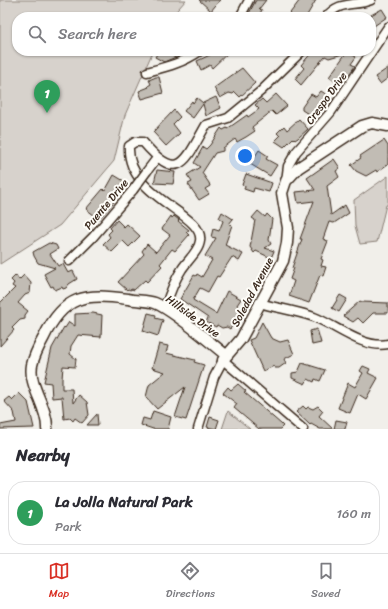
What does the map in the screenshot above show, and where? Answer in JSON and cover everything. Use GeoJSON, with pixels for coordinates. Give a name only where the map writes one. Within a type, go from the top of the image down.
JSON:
{"type":"FeatureCollection","features":[{"type":"Feature","properties":{"kind":"street"},"geometry":{"type":"LineString","coordinates":[[243,12],[249,0]]}},
{"type":"Feature","properties":{"kind":"street"},"geometry":{"type":"LineString","coordinates":[[330,12],[341,5],[364,3],[371,0]]}},
{"type":"Feature","properties":{"kind":"street","name":"Crespo Drive"},"geometry":{"type":"LineString","coordinates":[[376,45],[388,27]]}},
{"type":"Feature","properties":{"kind":"street"},"geometry":{"type":"LineString","coordinates":[[147,72],[176,64],[193,56]]}},
{"type":"Feature","properties":{"kind":"street"},"geometry":{"type":"LineString","coordinates":[[165,308],[171,288],[200,242],[200,232],[193,223],[153,195],[137,177],[128,155],[129,146],[135,142],[143,142],[157,158],[172,165],[180,163],[189,155],[206,126],[228,118],[261,91],[297,56]]}},
{"type":"Feature","properties":{"kind":"street","name":"Crespo Drive"},"geometry":{"type":"LineString","coordinates":[[286,181],[288,166],[296,152],[331,112],[369,56]]}},
{"type":"Feature","properties":{"kind":"street"},"geometry":{"type":"LineString","coordinates":[[286,181],[298,168],[362,126],[372,123],[388,126]]}},
{"type":"Feature","properties":{"kind":"street","name":"Puente Drive"},"geometry":{"type":"LineString","coordinates":[[69,261],[93,237],[133,190],[157,158]]}},
{"type":"Feature","properties":{"kind":"street","name":"Soledad Avenue"},"geometry":{"type":"LineString","coordinates":[[198,429],[214,377],[224,357],[241,339],[283,261],[287,243],[288,228],[282,193],[286,181]]}},
{"type":"Feature","properties":{"kind":"street","name":"Hillside Drive"},"geometry":{"type":"LineString","coordinates":[[47,429],[48,421],[34,380],[32,366],[36,353],[49,326],[61,309],[78,299],[99,295],[154,303],[165,308],[224,357],[303,429]]}},
{"type":"Feature","properties":{"kind":"street"},"geometry":{"type":"LineString","coordinates":[[260,303],[312,316],[366,343],[382,345],[388,344]]}},
{"type":"Feature","properties":{"kind":"shaded area"},"geometry":{"type":"Polygon","coordinates":[[[0,0],[186,0],[175,12],[12,12],[12,56],[151,56],[125,115],[114,161],[60,225],[0,264],[0,0]]]}},
{"type":"Feature","properties":{"kind":"shaded area"},"geometry":{"type":"Polygon","coordinates":[[[388,176],[388,205],[386,205],[377,242],[360,244],[355,226],[354,200],[388,176]]]}},
{"type":"Feature","properties":{"kind":"shaded area"},"geometry":{"type":"Polygon","coordinates":[[[228,411],[250,429],[222,429],[228,411]]]}},
{"type":"Feature","properties":{"kind":"building"},"geometry":{"type":"Polygon","coordinates":[[[199,0],[220,0],[211,11],[199,0]]]}},
{"type":"Feature","properties":{"kind":"building"},"geometry":{"type":"Polygon","coordinates":[[[256,0],[266,0],[259,9],[262,10],[261,12],[250,12],[256,0]]]}},
{"type":"Feature","properties":{"kind":"building"},"geometry":{"type":"Polygon","coordinates":[[[300,0],[316,0],[309,12],[291,12],[300,0]]]}},
{"type":"Feature","properties":{"kind":"building"},"geometry":{"type":"Polygon","coordinates":[[[382,9],[387,17],[376,25],[376,12],[382,9]]]}},
{"type":"Feature","properties":{"kind":"building"},"geometry":{"type":"Polygon","coordinates":[[[156,56],[178,56],[164,62],[155,57],[156,56]]]}},
{"type":"Feature","properties":{"kind":"building"},"geometry":{"type":"Polygon","coordinates":[[[208,56],[225,56],[212,68],[210,65],[201,70],[197,61],[208,56]]]}},
{"type":"Feature","properties":{"kind":"building"},"geometry":{"type":"Polygon","coordinates":[[[309,56],[325,56],[301,85],[295,79],[304,68],[301,65],[309,56]]]}},
{"type":"Feature","properties":{"kind":"building"},"geometry":{"type":"Polygon","coordinates":[[[325,56],[336,56],[329,58],[325,56]]]}},
{"type":"Feature","properties":{"kind":"building"},"geometry":{"type":"Polygon","coordinates":[[[344,56],[356,57],[351,64],[355,66],[341,86],[329,77],[344,56]]]}},
{"type":"Feature","properties":{"kind":"building"},"geometry":{"type":"Polygon","coordinates":[[[242,68],[255,83],[240,97],[235,92],[233,94],[229,93],[220,98],[214,88],[242,68]]]}},
{"type":"Feature","properties":{"kind":"building"},"geometry":{"type":"Polygon","coordinates":[[[388,68],[388,78],[380,84],[375,77],[388,68]]]}},
{"type":"Feature","properties":{"kind":"building"},"geometry":{"type":"Polygon","coordinates":[[[159,77],[163,93],[142,99],[139,91],[149,87],[148,86],[151,84],[149,80],[159,77]]]}},
{"type":"Feature","properties":{"kind":"building"},"geometry":{"type":"Polygon","coordinates":[[[321,91],[333,99],[325,111],[323,109],[320,114],[317,112],[313,117],[302,110],[302,107],[311,94],[316,97],[321,91]]]}},
{"type":"Feature","properties":{"kind":"building"},"geometry":{"type":"Polygon","coordinates":[[[276,94],[287,106],[276,115],[272,111],[252,127],[255,131],[237,142],[235,139],[223,148],[223,151],[215,153],[202,173],[210,186],[205,189],[209,194],[199,200],[188,184],[192,182],[187,175],[200,167],[194,163],[203,147],[206,149],[210,145],[221,128],[223,130],[227,129],[247,115],[248,117],[259,109],[255,105],[262,99],[266,103],[276,94]]]}},
{"type":"Feature","properties":{"kind":"building"},"geometry":{"type":"Polygon","coordinates":[[[216,97],[221,108],[206,116],[203,104],[193,118],[184,111],[192,101],[193,103],[197,98],[203,103],[216,97]]]}},
{"type":"Feature","properties":{"kind":"building"},"geometry":{"type":"Polygon","coordinates":[[[174,110],[180,117],[173,124],[180,133],[166,146],[153,132],[174,110]]]}},
{"type":"Feature","properties":{"kind":"building"},"geometry":{"type":"Polygon","coordinates":[[[299,119],[308,129],[295,140],[293,138],[284,147],[275,141],[280,136],[277,133],[284,126],[287,130],[299,119]]]}},
{"type":"Feature","properties":{"kind":"building"},"geometry":{"type":"Polygon","coordinates":[[[384,140],[388,146],[388,164],[377,172],[376,170],[366,176],[356,171],[351,165],[361,158],[360,156],[384,140]]]}},
{"type":"Feature","properties":{"kind":"building"},"geometry":{"type":"Polygon","coordinates":[[[259,150],[268,156],[266,159],[277,165],[270,176],[250,164],[259,150]]]}},
{"type":"Feature","properties":{"kind":"building"},"geometry":{"type":"Polygon","coordinates":[[[334,159],[340,168],[336,171],[339,177],[327,186],[331,215],[345,205],[349,213],[334,223],[329,222],[323,239],[328,241],[321,259],[323,260],[321,266],[326,267],[323,276],[320,275],[309,303],[289,296],[294,281],[290,279],[294,268],[292,268],[302,239],[300,239],[314,201],[298,203],[296,192],[315,190],[307,178],[334,159]]]}},
{"type":"Feature","properties":{"kind":"building"},"geometry":{"type":"Polygon","coordinates":[[[157,170],[175,172],[173,184],[154,183],[157,170]]]}},
{"type":"Feature","properties":{"kind":"building"},"geometry":{"type":"Polygon","coordinates":[[[246,174],[272,183],[269,192],[254,188],[253,192],[244,189],[245,186],[242,185],[246,174]]]}},
{"type":"Feature","properties":{"kind":"building"},"geometry":{"type":"Polygon","coordinates":[[[114,175],[124,181],[116,195],[118,197],[99,219],[86,209],[103,189],[105,191],[114,175]]]}},
{"type":"Feature","properties":{"kind":"building"},"geometry":{"type":"Polygon","coordinates":[[[258,211],[265,217],[267,214],[272,219],[269,240],[271,244],[265,248],[274,251],[271,258],[256,251],[254,253],[250,247],[255,220],[252,218],[258,211]]]}},
{"type":"Feature","properties":{"kind":"building"},"geometry":{"type":"Polygon","coordinates":[[[222,212],[233,219],[229,224],[232,225],[225,245],[243,254],[239,261],[232,257],[219,277],[217,276],[208,292],[200,288],[193,300],[216,314],[227,291],[241,299],[237,305],[242,310],[239,315],[240,316],[237,323],[235,322],[230,329],[227,327],[222,328],[217,325],[216,327],[206,322],[208,318],[180,299],[194,275],[196,276],[197,274],[202,277],[212,260],[205,256],[216,238],[211,237],[213,229],[219,231],[223,221],[219,218],[222,212]]]}},
{"type":"Feature","properties":{"kind":"building"},"geometry":{"type":"Polygon","coordinates":[[[171,216],[172,218],[174,216],[189,230],[186,232],[189,235],[175,251],[172,249],[160,264],[162,266],[147,282],[145,280],[134,290],[127,290],[118,282],[144,254],[142,251],[147,244],[156,252],[170,235],[162,229],[171,216]]]}},
{"type":"Feature","properties":{"kind":"building"},"geometry":{"type":"Polygon","coordinates":[[[117,220],[124,227],[127,224],[140,236],[129,247],[123,241],[112,252],[103,244],[110,237],[108,234],[112,230],[110,228],[117,220]]]}},
{"type":"Feature","properties":{"kind":"building"},"geometry":{"type":"Polygon","coordinates":[[[49,243],[56,245],[58,249],[50,254],[58,266],[63,264],[68,273],[73,271],[77,279],[66,288],[63,289],[62,287],[55,290],[53,286],[51,287],[44,274],[55,268],[38,263],[34,256],[33,252],[49,243]]]}},
{"type":"Feature","properties":{"kind":"building"},"geometry":{"type":"Polygon","coordinates":[[[16,275],[19,280],[24,275],[31,283],[30,293],[25,295],[18,303],[28,311],[25,315],[25,319],[20,320],[12,328],[14,330],[0,346],[0,303],[15,288],[12,286],[14,283],[11,280],[16,275]]]}},
{"type":"Feature","properties":{"kind":"building"},"geometry":{"type":"Polygon","coordinates":[[[340,295],[347,299],[339,312],[332,308],[340,295]]]}},
{"type":"Feature","properties":{"kind":"building"},"geometry":{"type":"Polygon","coordinates":[[[360,301],[388,303],[388,313],[373,313],[363,323],[358,318],[353,322],[343,316],[360,301]]]}},
{"type":"Feature","properties":{"kind":"building"},"geometry":{"type":"Polygon","coordinates":[[[93,313],[102,315],[101,337],[78,335],[71,346],[70,354],[76,359],[75,367],[63,366],[62,389],[72,389],[73,403],[79,395],[87,402],[89,415],[82,423],[75,418],[73,421],[70,418],[64,419],[62,397],[52,398],[51,383],[44,382],[52,348],[64,327],[65,328],[69,322],[75,326],[75,314],[93,313]]]}},
{"type":"Feature","properties":{"kind":"building"},"geometry":{"type":"Polygon","coordinates":[[[148,313],[156,315],[155,318],[163,320],[158,336],[143,331],[148,313]]]}},
{"type":"Feature","properties":{"kind":"building"},"geometry":{"type":"Polygon","coordinates":[[[262,322],[271,338],[280,342],[288,340],[294,354],[284,359],[286,363],[279,368],[275,368],[274,366],[263,371],[249,340],[254,338],[262,322]]]}},
{"type":"Feature","properties":{"kind":"building"},"geometry":{"type":"Polygon","coordinates":[[[317,329],[321,343],[312,345],[310,331],[317,329]]]}},
{"type":"Feature","properties":{"kind":"building"},"geometry":{"type":"Polygon","coordinates":[[[159,344],[168,346],[166,353],[195,360],[194,362],[204,365],[186,420],[175,417],[185,387],[157,409],[146,397],[149,385],[165,372],[152,368],[159,344]]]}},
{"type":"Feature","properties":{"kind":"building"},"geometry":{"type":"Polygon","coordinates":[[[302,363],[325,370],[320,381],[315,379],[314,382],[308,379],[305,384],[292,378],[292,373],[298,372],[302,363]]]}},
{"type":"Feature","properties":{"kind":"building"},"geometry":{"type":"Polygon","coordinates":[[[363,366],[370,369],[368,373],[378,378],[366,399],[358,394],[350,413],[338,408],[348,383],[355,387],[363,373],[360,371],[363,366]]]}},
{"type":"Feature","properties":{"kind":"building"},"geometry":{"type":"Polygon","coordinates":[[[238,384],[246,391],[244,392],[283,426],[280,429],[259,429],[234,408],[237,404],[223,393],[228,387],[231,390],[238,384]]]}},
{"type":"Feature","properties":{"kind":"building"},"geometry":{"type":"Polygon","coordinates":[[[19,393],[28,402],[34,428],[0,429],[0,425],[16,422],[14,412],[4,401],[9,397],[12,400],[19,393]]]}},
{"type":"Feature","properties":{"kind":"building"},"geometry":{"type":"Polygon","coordinates":[[[303,406],[306,409],[308,407],[313,409],[318,406],[323,411],[319,416],[333,429],[320,429],[311,424],[310,425],[296,412],[303,406]]]}},
{"type":"Feature","properties":{"kind":"building"},"geometry":{"type":"Polygon","coordinates":[[[153,411],[171,417],[168,429],[153,429],[141,425],[143,418],[150,420],[153,411]]]}},
{"type":"Feature","properties":{"kind":"building"},"geometry":{"type":"Polygon","coordinates":[[[97,414],[98,425],[87,425],[97,414]]]}},
{"type":"Feature","properties":{"kind":"building"},"geometry":{"type":"Polygon","coordinates":[[[210,417],[219,420],[216,429],[207,427],[210,417]]]}},
{"type":"Feature","properties":{"kind":"building"},"geometry":{"type":"Polygon","coordinates":[[[336,420],[347,422],[345,429],[334,429],[336,420]]]}},
{"type":"Feature","properties":{"kind":"place","name":"La Jolla Natural Park"},"geometry":{"type":"Point","coordinates":[47,113]}}]}
